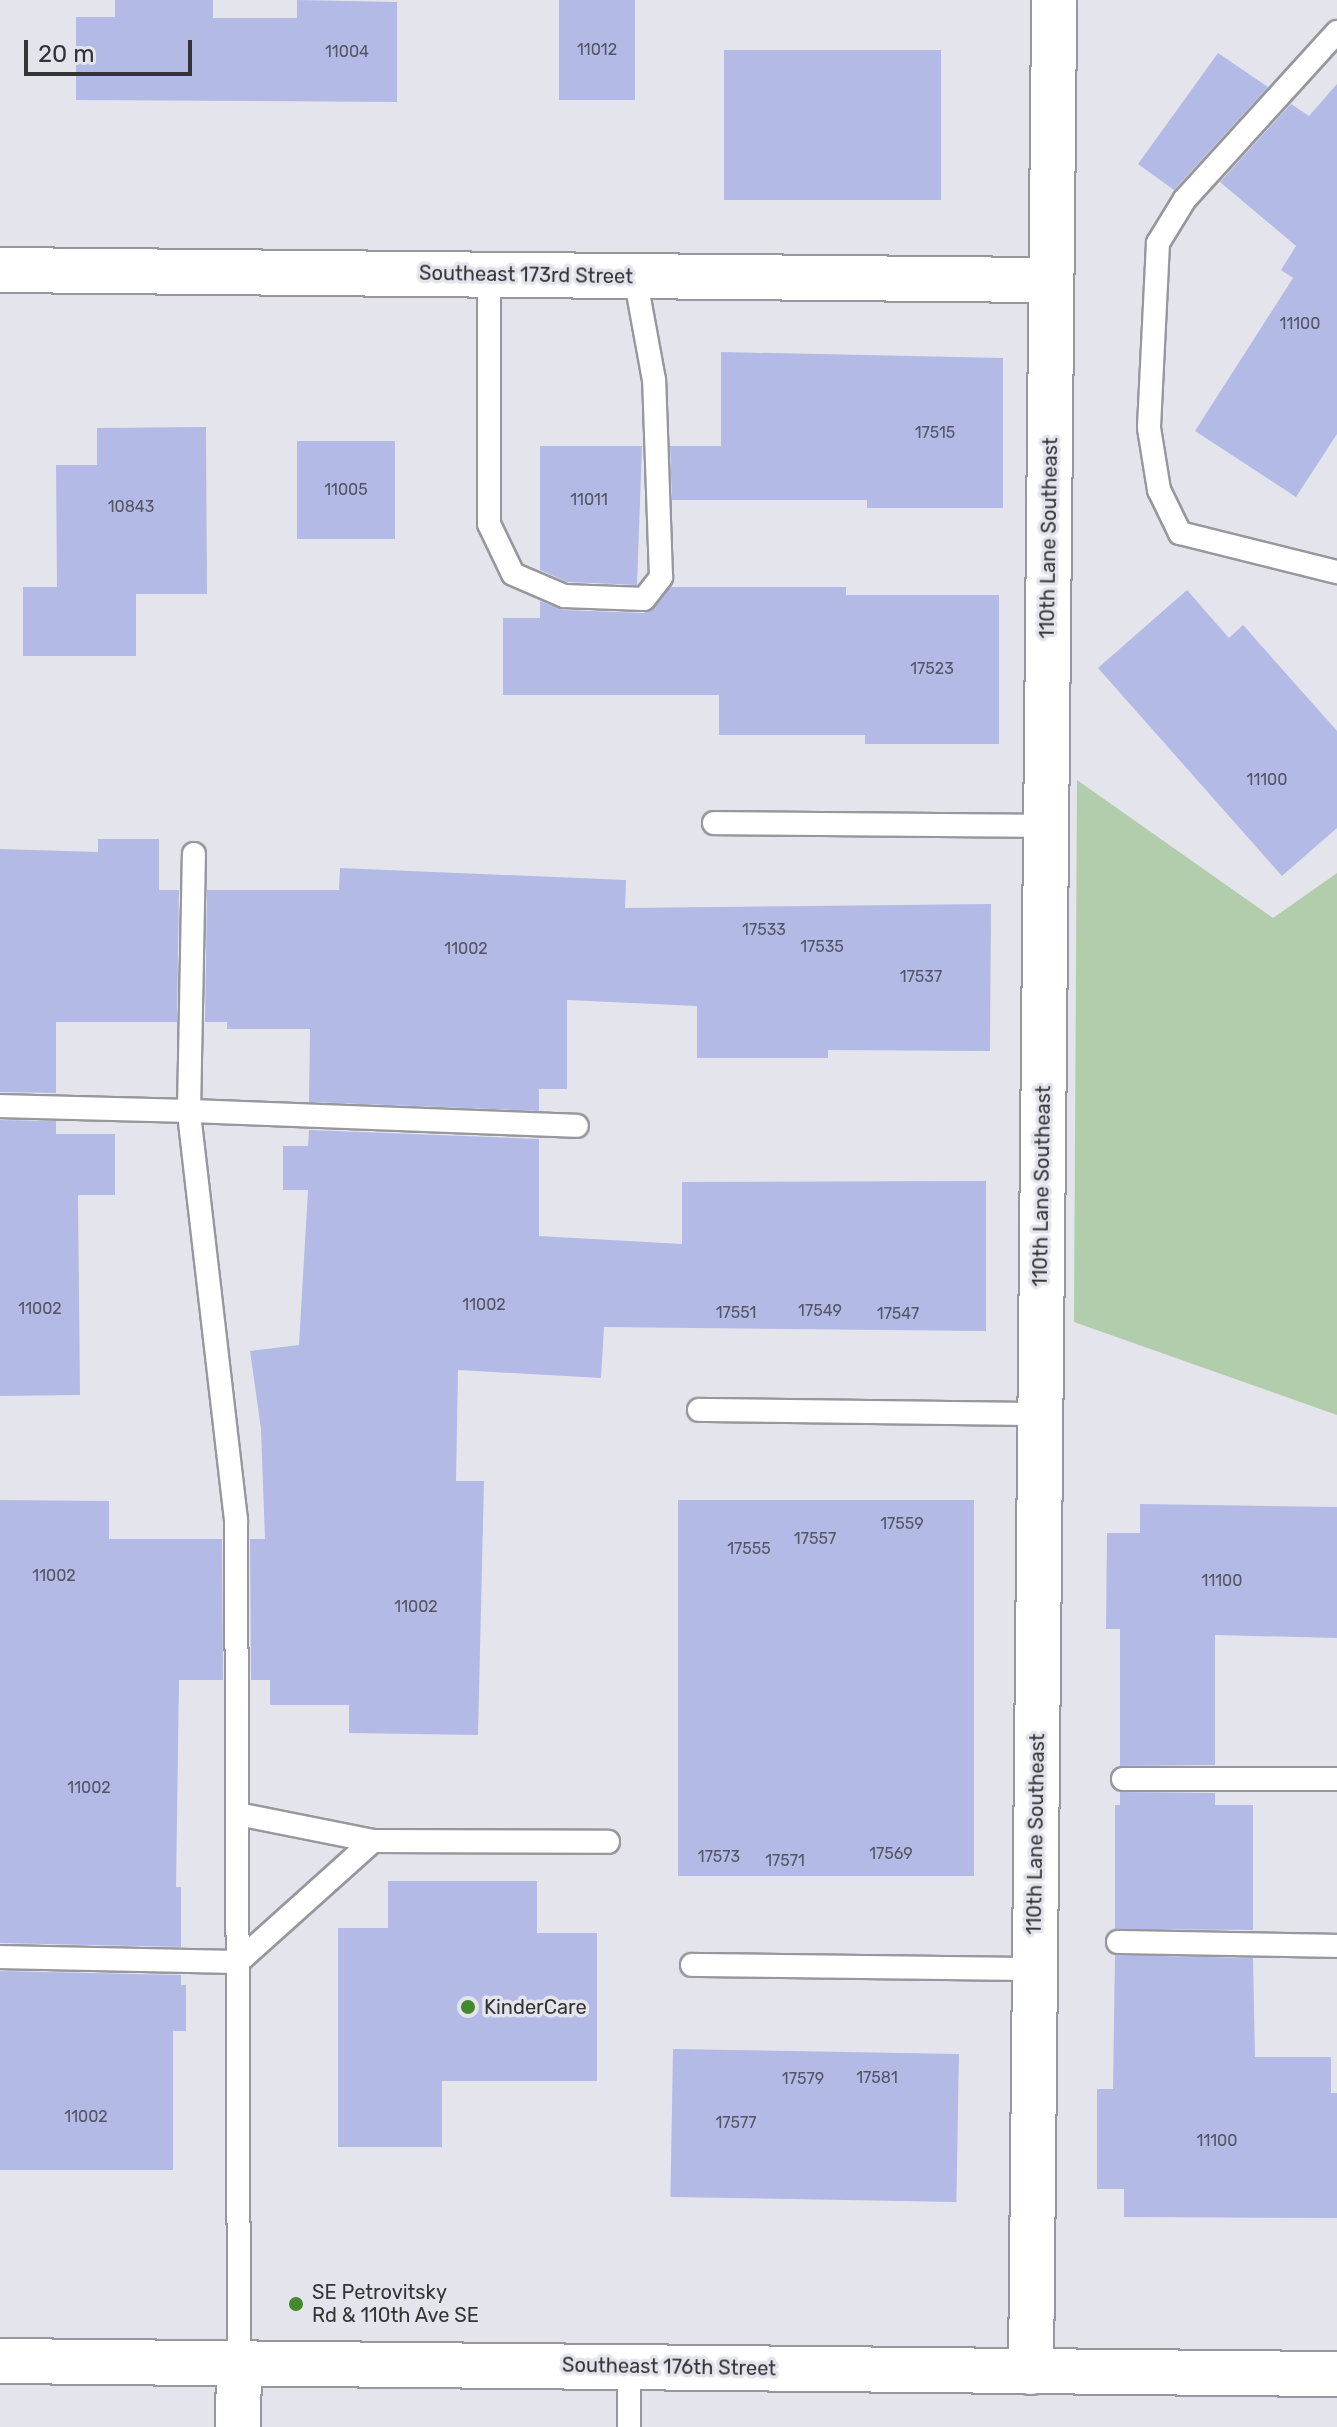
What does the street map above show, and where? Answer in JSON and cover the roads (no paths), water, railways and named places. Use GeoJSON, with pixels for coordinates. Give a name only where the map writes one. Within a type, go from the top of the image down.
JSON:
{"type":"FeatureCollection","features":[{"type":"Feature","properties":{"kind":"street","name":"110th Lane Southeast"},"geometry":{"type":"LineString","coordinates":[[1031,2372],[1054,0]]}},
{"type":"Feature","properties":{"kind":"street","name":"Southeast 173rd Street"},"geometry":{"type":"LineString","coordinates":[[0,270],[1051,280]]}},
{"type":"Feature","properties":{"kind":"street","name":"Southeast 176th Street"},"geometry":{"type":"LineString","coordinates":[[0,2361],[1337,2374]]}},
{"type":"Feature","properties":{"kind":"street"},"geometry":{"type":"LineString","coordinates":[[238,2427],[239,2363]]}},
{"type":"Feature","properties":{"kind":"lane"},"geometry":{"type":"LineString","coordinates":[[1337,32],[1185,199],[1158,243],[1149,428],[1159,490],[1180,533],[1337,572]]}},
{"type":"Feature","properties":{"kind":"lane"},"geometry":{"type":"LineString","coordinates":[[489,274],[489,524],[513,574],[564,596],[644,599],[661,577],[654,380],[635,276]]}},
{"type":"Feature","properties":{"kind":"lane"},"geometry":{"type":"LineString","coordinates":[[714,823],[1046,826]]}},
{"type":"Feature","properties":{"kind":"lane"},"geometry":{"type":"LineString","coordinates":[[194,854],[189,1111],[236,1520],[239,2363]]}},
{"type":"Feature","properties":{"kind":"lane"},"geometry":{"type":"LineString","coordinates":[[0,1106],[577,1126]]}},
{"type":"Feature","properties":{"kind":"lane"},"geometry":{"type":"LineString","coordinates":[[699,1410],[1040,1414]]}},
{"type":"Feature","properties":{"kind":"lane"},"geometry":{"type":"LineString","coordinates":[[1123,1779],[1337,1779]]}},
{"type":"Feature","properties":{"kind":"lane"},"geometry":{"type":"LineString","coordinates":[[238,1814],[373,1841],[608,1842]]}},
{"type":"Feature","properties":{"kind":"lane"},"geometry":{"type":"LineString","coordinates":[[0,1957],[238,1962],[373,1841]]}},
{"type":"Feature","properties":{"kind":"lane"},"geometry":{"type":"LineString","coordinates":[[1118,1942],[1337,1946]]}},
{"type":"Feature","properties":{"kind":"lane"},"geometry":{"type":"LineString","coordinates":[[692,1965],[1035,1969]]}},
{"type":"Feature","properties":{"kind":"lane"},"geometry":{"type":"LineString","coordinates":[[629,2367],[629,2427]]}},
{"type":"Feature","properties":{"kind":"place","name":"KinderCare"},"geometry":{"type":"Point","coordinates":[468,2007]}},
{"type":"Feature","properties":{"kind":"place","name":"SE Petrovitsky Rd & 110th Ave SE"},"geometry":{"type":"Point","coordinates":[296,2304]}}]}
